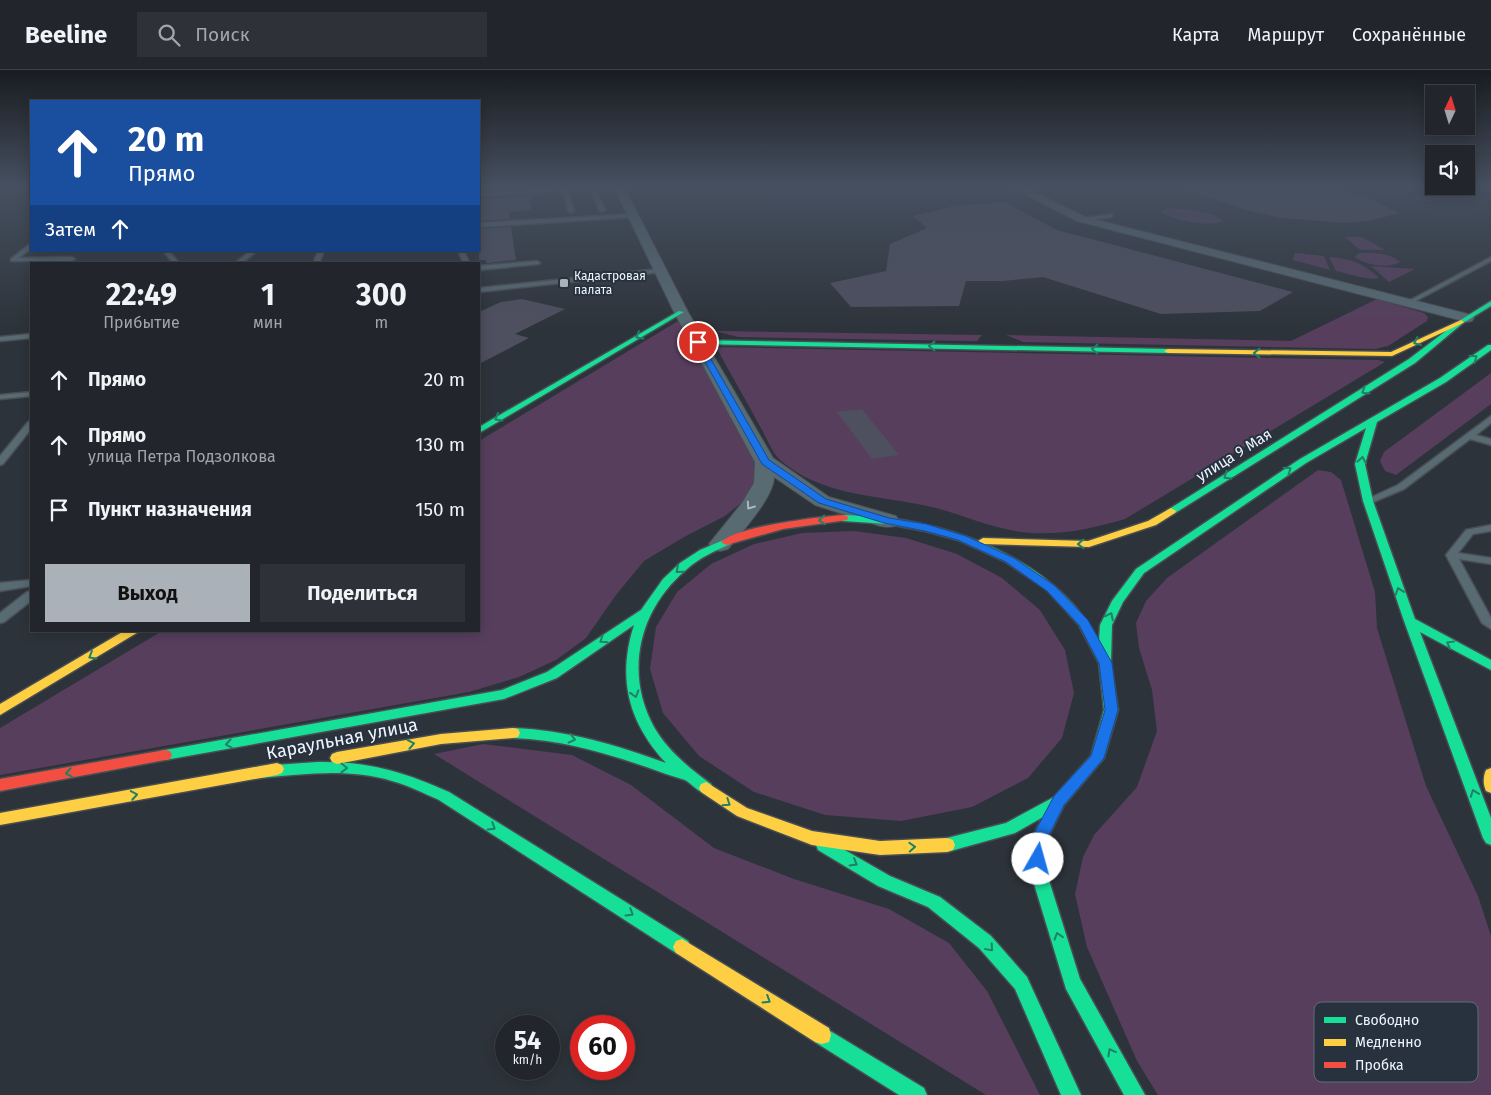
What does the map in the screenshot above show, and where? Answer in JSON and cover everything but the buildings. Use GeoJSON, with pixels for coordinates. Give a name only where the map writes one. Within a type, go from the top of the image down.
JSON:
{"type":"FeatureCollection","features":[{"type":"Feature","properties":{"kind":"main road","name":"улица 9 Мая"},"geometry":{"type":"LineString","coordinates":[[962,538],[1004,544],[1089,544],[1152,523],[1412,361],[1464,320],[1491,304]]}},
{"type":"Feature","properties":{"kind":"main road"},"geometry":{"type":"LineString","coordinates":[[480,429],[681,312]]}},
{"type":"Feature","properties":{"kind":"main road"},"geometry":{"type":"LineString","coordinates":[[698,342],[1363,355],[1392,354],[1464,320]]}},
{"type":"Feature","properties":{"kind":"main road"},"geometry":{"type":"LineString","coordinates":[[1135,1095],[1072,983],[1039,874],[1036,845],[1059,800],[1097,758],[1112,710],[1105,663],[1106,625],[1118,601],[1140,571],[1303,461],[1443,380],[1491,347]]}},
{"type":"Feature","properties":{"kind":"main road"},"geometry":{"type":"LineString","coordinates":[[1373,420],[1360,464],[1368,501],[1410,621],[1491,838]]}},
{"type":"Feature","properties":{"kind":"main road"},"geometry":{"type":"LineString","coordinates":[[1071,1095],[1021,983],[985,942],[934,902],[884,880],[812,838],[742,812],[687,775],[651,734],[633,691],[631,650],[643,613],[662,585],[688,562],[720,544],[758,530],[800,521],[843,518],[888,521],[926,528],[962,538],[1010,560],[1051,588],[1084,623],[1105,663]]}},
{"type":"Feature","properties":{"kind":"main road","name":"Караульная улица"},"geometry":{"type":"LineString","coordinates":[[0,785],[504,694],[552,674],[643,613]]}},
{"type":"Feature","properties":{"kind":"main road"},"geometry":{"type":"LineString","coordinates":[[1410,621],[1491,666]]}},
{"type":"Feature","properties":{"kind":"main road"},"geometry":{"type":"LineString","coordinates":[[0,710],[132,632]]}},
{"type":"Feature","properties":{"kind":"main road","name":"Караульная улица"},"geometry":{"type":"LineString","coordinates":[[0,819],[456,736],[506,733],[548,734],[593,744],[687,775]]}},
{"type":"Feature","properties":{"kind":"main road"},"geometry":{"type":"LineString","coordinates":[[260,772],[326,768],[366,769],[406,780],[444,796],[917,1095]]}},
{"type":"Feature","properties":{"kind":"main road"},"geometry":{"type":"LineString","coordinates":[[1491,774],[1491,787]]}},
{"type":"Feature","properties":{"kind":"main road"},"geometry":{"type":"LineString","coordinates":[[812,838],[880,848],[949,845],[1010,828],[1059,800]]}},
{"type":"Feature","properties":{"kind":"street"},"geometry":{"type":"LineString","coordinates":[[643,233],[681,312],[765,462],[822,501],[888,521]]}},
{"type":"Feature","properties":{"kind":"street"},"geometry":{"type":"LineString","coordinates":[[1139,233],[1408,303],[1464,320]]}},
{"type":"Feature","properties":{"kind":"street"},"geometry":{"type":"LineString","coordinates":[[720,544],[751,506],[764,483],[765,462]]}},
{"type":"Feature","properties":{"kind":"lane"},"geometry":{"type":"LineString","coordinates":[[30,247],[13,260],[73,262]]}},
{"type":"Feature","properties":{"kind":"lane"},"geometry":{"type":"LineString","coordinates":[[167,252],[175,262]]}},
{"type":"Feature","properties":{"kind":"lane"},"geometry":{"type":"LineString","coordinates":[[240,262],[253,252]]}},
{"type":"Feature","properties":{"kind":"lane"},"geometry":{"type":"LineString","coordinates":[[1408,303],[1491,259]]}},
{"type":"Feature","properties":{"kind":"lane"},"geometry":{"type":"LineString","coordinates":[[480,268],[538,263]]}},
{"type":"Feature","properties":{"kind":"lane"},"geometry":{"type":"LineString","coordinates":[[480,290],[660,271]]}},
{"type":"Feature","properties":{"kind":"lane"},"geometry":{"type":"LineString","coordinates":[[0,339],[30,336]]}},
{"type":"Feature","properties":{"kind":"lane"},"geometry":{"type":"LineString","coordinates":[[0,397],[30,394]]}},
{"type":"Feature","properties":{"kind":"lane"},"geometry":{"type":"LineString","coordinates":[[1368,501],[1402,487],[1491,419]]}},
{"type":"Feature","properties":{"kind":"lane"},"geometry":{"type":"LineString","coordinates":[[0,462],[30,425]]}},
{"type":"Feature","properties":{"kind":"lane"},"geometry":{"type":"LineString","coordinates":[[1470,436],[1491,442]]}},
{"type":"Feature","properties":{"kind":"lane"},"geometry":{"type":"LineString","coordinates":[[1451,555],[1470,532],[1491,528]]}},
{"type":"Feature","properties":{"kind":"lane"},"geometry":{"type":"LineString","coordinates":[[1451,555],[1491,561]]}},
{"type":"Feature","properties":{"kind":"lane"},"geometry":{"type":"LineString","coordinates":[[1451,555],[1488,623],[1491,625]]}},
{"type":"Feature","properties":{"kind":"lane"},"geometry":{"type":"LineString","coordinates":[[0,587],[30,583]]}},
{"type":"Feature","properties":{"kind":"lane"},"geometry":{"type":"LineString","coordinates":[[0,619],[30,596]]}},
{"type":"Feature","properties":{"kind":"shaded area"},"geometry":{"type":"Polygon","coordinates":[[[1345,237],[1362,237],[1385,250],[1360,250],[1345,237]]]}},
{"type":"Feature","properties":{"kind":"shaded area"},"geometry":{"type":"Polygon","coordinates":[[[1295,253],[1324,256],[1330,270],[1293,260],[1295,253]]]}},
{"type":"Feature","properties":{"kind":"shaded area"},"geometry":{"type":"Polygon","coordinates":[[[1360,253],[1387,255],[1400,262],[1384,266],[1366,263],[1356,258],[1355,256],[1360,253]]]}},
{"type":"Feature","properties":{"kind":"shaded area"},"geometry":{"type":"Polygon","coordinates":[[[1329,257],[1357,263],[1379,278],[1364,278],[1336,271],[1329,257]]]}},
{"type":"Feature","properties":{"kind":"shaded area"},"geometry":{"type":"Polygon","coordinates":[[[1371,266],[1415,269],[1389,282],[1371,266]]]}},
{"type":"Feature","properties":{"kind":"shaded area"},"geometry":{"type":"Polygon","coordinates":[[[1377,299],[1424,313],[1428,317],[1427,321],[1388,346],[1375,349],[1023,342],[1006,335],[1291,341],[1377,299]]]}},
{"type":"Feature","properties":{"kind":"shaded area"},"geometry":{"type":"Polygon","coordinates":[[[678,321],[752,457],[757,471],[753,487],[741,503],[725,516],[684,537],[644,561],[616,595],[586,638],[556,660],[519,677],[469,692],[0,775],[0,728],[160,632],[480,632],[480,440],[678,321]]]}},
{"type":"Feature","properties":{"kind":"shaded area"},"geometry":{"type":"Polygon","coordinates":[[[715,331],[982,335],[977,341],[970,341],[738,337],[715,331]]]}},
{"type":"Feature","properties":{"kind":"shaded area"},"geometry":{"type":"Polygon","coordinates":[[[716,347],[1378,360],[1385,362],[1125,519],[1079,530],[1056,533],[1032,533],[1007,530],[936,508],[834,488],[796,472],[774,453],[716,347]]]}},
{"type":"Feature","properties":{"kind":"shaded area"},"geometry":{"type":"Polygon","coordinates":[[[1491,373],[1491,404],[1396,475],[1385,471],[1380,461],[1384,452],[1491,373]]]}},
{"type":"Feature","properties":{"kind":"shaded area"},"geometry":{"type":"Polygon","coordinates":[[[1318,470],[1331,472],[1341,480],[1375,592],[1377,628],[1426,786],[1478,896],[1491,936],[1491,1095],[1158,1095],[1137,1061],[1087,947],[1075,894],[1083,857],[1094,835],[1137,787],[1157,731],[1152,690],[1139,648],[1136,623],[1146,601],[1167,578],[1318,470]]]}},
{"type":"Feature","properties":{"kind":"shaded area"},"geometry":{"type":"Polygon","coordinates":[[[854,531],[906,538],[957,554],[1002,578],[1040,610],[1065,650],[1074,693],[1062,738],[1028,778],[972,807],[901,821],[825,815],[754,792],[699,756],[663,713],[650,669],[656,627],[677,592],[711,564],[754,544],[802,533],[854,531]]]}},
{"type":"Feature","properties":{"kind":"shaded area"},"geometry":{"type":"Polygon","coordinates":[[[483,744],[572,755],[631,785],[714,848],[794,879],[889,909],[949,943],[987,991],[1040,1095],[986,1095],[434,754],[483,744]]]}},
{"type":"Feature","properties":{"kind":"traffic: fast"},"geometry":{"type":"LineString","coordinates":[[1171,511],[1412,361],[1461,322],[1491,303]]}},
{"type":"Feature","properties":{"kind":"traffic: fast"},"geometry":{"type":"LineString","coordinates":[[480,429],[681,312]]}},
{"type":"Feature","properties":{"kind":"traffic: fast"},"geometry":{"type":"LineString","coordinates":[[697,342],[1168,351]]}},
{"type":"Feature","properties":{"kind":"traffic: fast"},"geometry":{"type":"LineString","coordinates":[[1105,662],[1106,625],[1118,601],[1140,571],[1303,461],[1443,380],[1491,347]]}},
{"type":"Feature","properties":{"kind":"traffic: fast"},"geometry":{"type":"LineString","coordinates":[[1373,420],[1360,464],[1368,501],[1410,621],[1491,838]]}},
{"type":"Feature","properties":{"kind":"traffic: fast"},"geometry":{"type":"LineString","coordinates":[[843,518],[888,521],[926,528],[962,538],[1010,560],[1051,588],[1084,623],[1105,663],[1111,710],[1097,758],[1059,801],[1010,828],[947,845]]}},
{"type":"Feature","properties":{"kind":"traffic: fast"},"geometry":{"type":"LineString","coordinates":[[706,788],[676,764],[650,732],[633,692],[632,665],[635,642],[642,620],[652,600],[667,581],[684,565],[704,552],[726,542]]}},
{"type":"Feature","properties":{"kind":"traffic: fast"},"geometry":{"type":"LineString","coordinates":[[165,755],[504,694],[552,675],[643,613]]}},
{"type":"Feature","properties":{"kind":"traffic: fast"},"geometry":{"type":"LineString","coordinates":[[1410,621],[1491,666]]}},
{"type":"Feature","properties":{"kind":"traffic: fast"},"geometry":{"type":"LineString","coordinates":[[513,733],[558,736],[601,746],[686,775]]}},
{"type":"Feature","properties":{"kind":"traffic: fast"},"geometry":{"type":"LineString","coordinates":[[260,772],[318,767],[347,767],[384,773],[419,785],[444,796],[682,947]]}},
{"type":"Feature","properties":{"kind":"traffic: fast"},"geometry":{"type":"LineString","coordinates":[[1059,801],[1036,845],[1039,874],[1072,983],[1135,1095]]}},
{"type":"Feature","properties":{"kind":"traffic: fast"},"geometry":{"type":"LineString","coordinates":[[824,845],[884,881],[934,902],[985,942],[1021,983],[1071,1095]]}},
{"type":"Feature","properties":{"kind":"traffic: fast"},"geometry":{"type":"LineString","coordinates":[[822,1035],[917,1095]]}},
{"type":"Feature","properties":{"kind":"traffic: slow"},"geometry":{"type":"LineString","coordinates":[[1168,351],[1392,354],[1461,322]]}},
{"type":"Feature","properties":{"kind":"traffic: slow"},"geometry":{"type":"LineString","coordinates":[[983,541],[1089,544],[1152,523],[1171,511]]}},
{"type":"Feature","properties":{"kind":"traffic: slow"},"geometry":{"type":"LineString","coordinates":[[0,710],[132,632]]}},
{"type":"Feature","properties":{"kind":"traffic: slow"},"geometry":{"type":"LineString","coordinates":[[337,758],[441,739],[513,733]]}},
{"type":"Feature","properties":{"kind":"traffic: slow"},"geometry":{"type":"LineString","coordinates":[[0,819],[277,769]]}},
{"type":"Feature","properties":{"kind":"traffic: slow"},"geometry":{"type":"LineString","coordinates":[[1491,774],[1491,787]]}},
{"type":"Feature","properties":{"kind":"traffic: slow"},"geometry":{"type":"LineString","coordinates":[[706,788],[742,812],[812,838],[880,848],[947,845]]}},
{"type":"Feature","properties":{"kind":"traffic: slow"},"geometry":{"type":"LineString","coordinates":[[682,947],[822,1035]]}},
{"type":"Feature","properties":{"kind":"traffic: jam"},"geometry":{"type":"LineString","coordinates":[[726,542],[755,532],[783,526],[843,518]]}},
{"type":"Feature","properties":{"kind":"traffic: jam"},"geometry":{"type":"LineString","coordinates":[[0,785],[165,755]]}},
{"type":"Feature","properties":{"kind":"place","name":"Кадастровая палата"},"geometry":{"type":"Point","coordinates":[564,283]}},
{"type":"Feature","properties":{"kind":"route"},"geometry":{"type":"LineString","coordinates":[[698,342],[765,462],[822,501],[888,521],[926,528],[962,538],[1010,560],[1051,588],[1084,623],[1105,663],[1112,710],[1097,758],[1059,800],[1036,845],[1038,859]]}}]}
